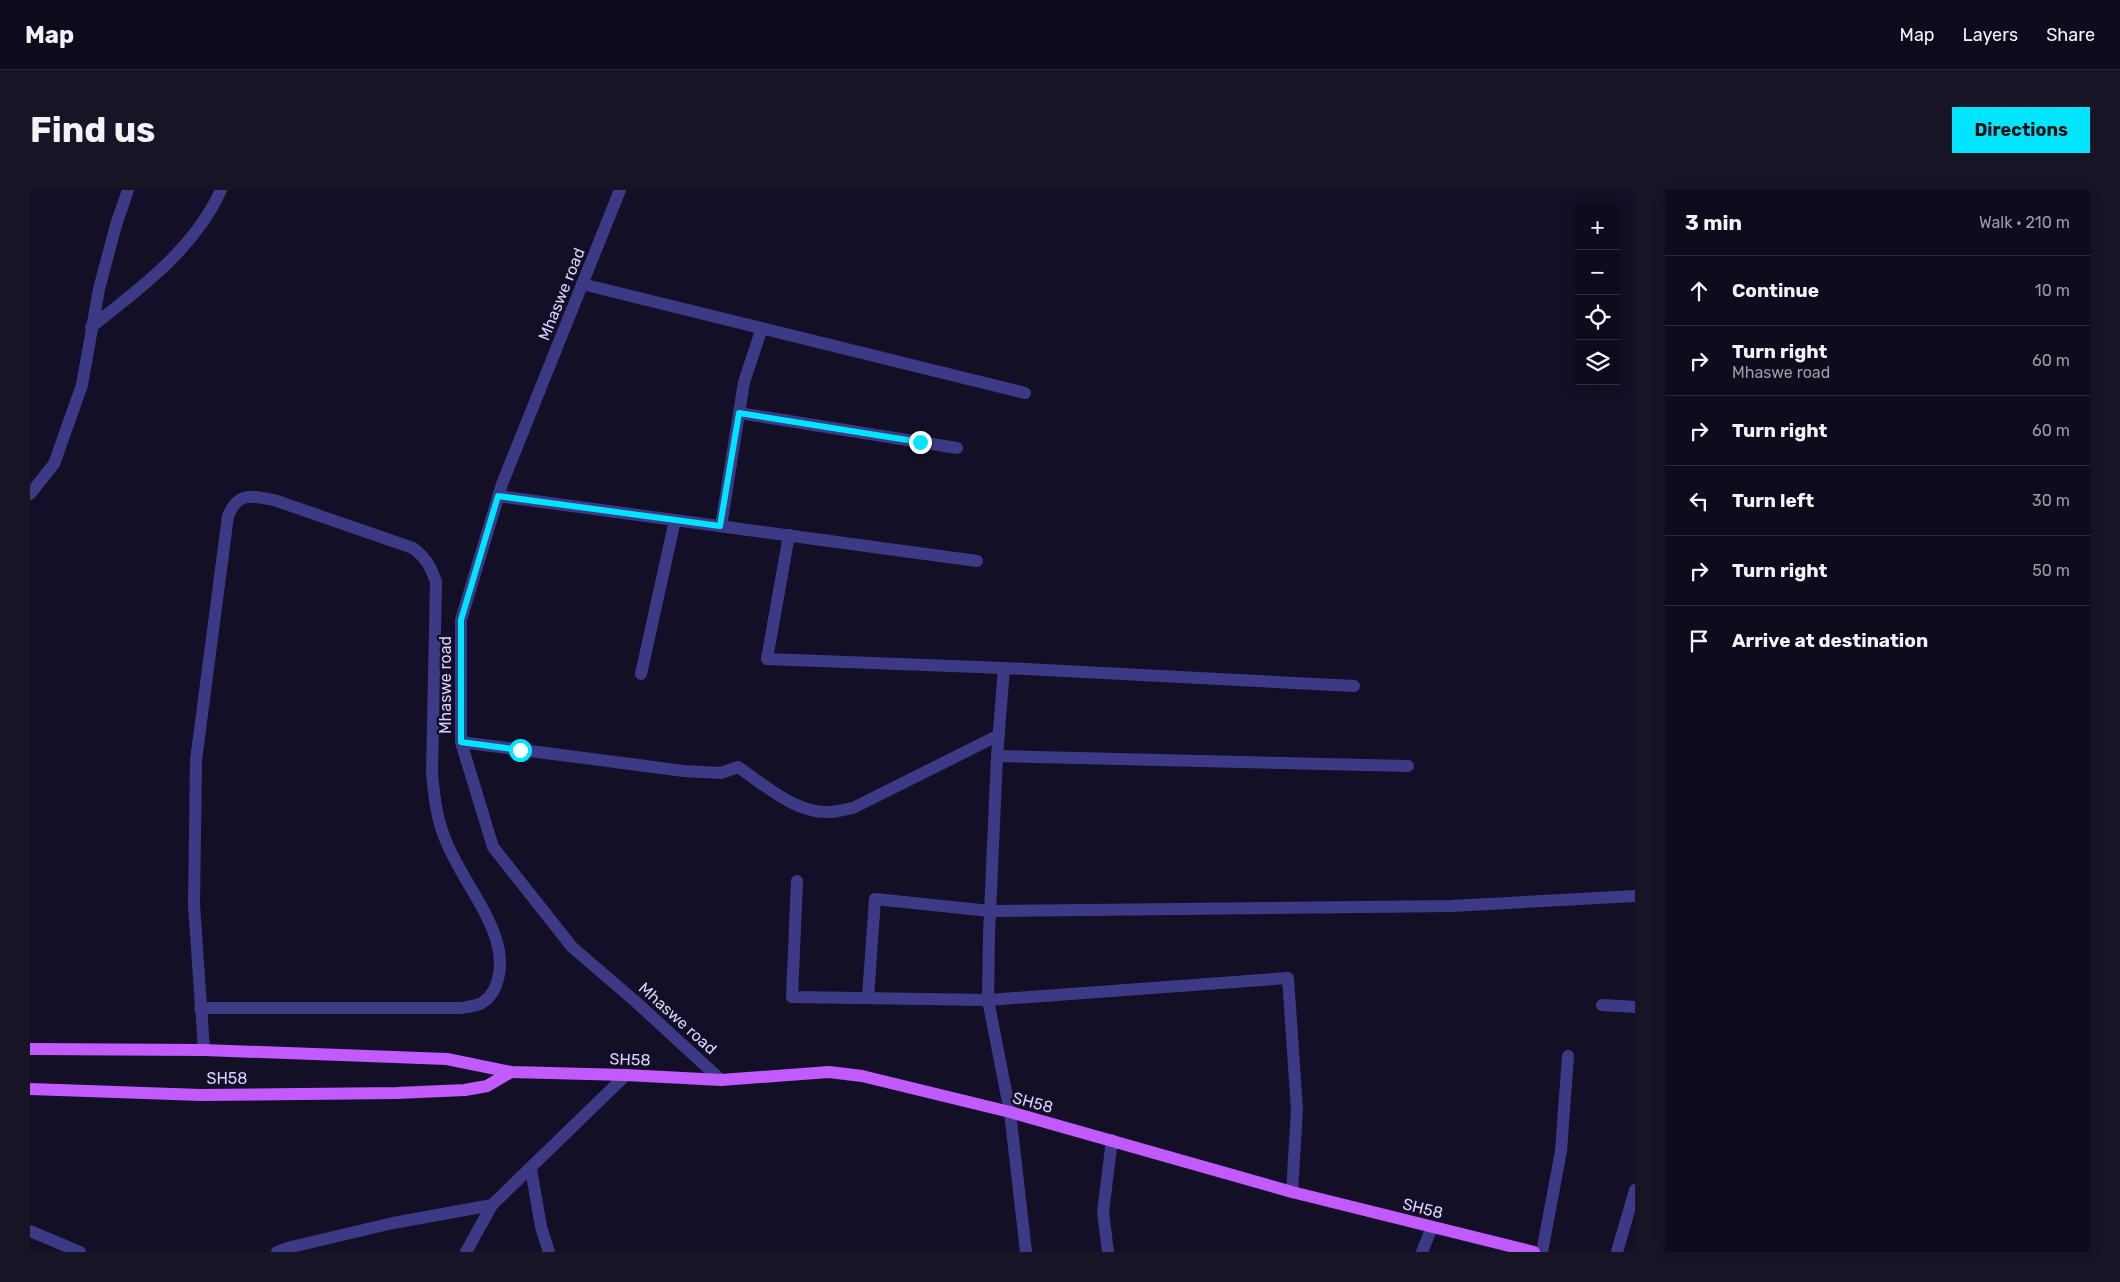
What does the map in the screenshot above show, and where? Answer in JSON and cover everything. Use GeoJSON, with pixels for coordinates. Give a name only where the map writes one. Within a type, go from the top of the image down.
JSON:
{"type":"FeatureCollection","features":[{"type":"Feature","properties":{"kind":"main road","name":"SH58"},"geometry":{"type":"LineString","coordinates":[[30,1049],[204,1050],[446,1059],[511,1072],[721,1080],[829,1072],[862,1076],[1010,1112],[1292,1192],[1534,1252]]}},
{"type":"Feature","properties":{"kind":"main road","name":"SH58"},"geometry":{"type":"LineString","coordinates":[[30,1089],[201,1095],[397,1093],[465,1090],[487,1086],[511,1072]]}},
{"type":"Feature","properties":{"kind":"street"},"geometry":{"type":"LineString","coordinates":[[30,494],[54,464],[82,385],[98,289],[128,190]]}},
{"type":"Feature","properties":{"kind":"street"},"geometry":{"type":"LineString","coordinates":[[91,327],[141,288],[181,249],[211,212],[221,190]]}},
{"type":"Feature","properties":{"kind":"street","name":"Mhaswe road"},"geometry":{"type":"LineString","coordinates":[[620,190],[498,496],[461,620],[461,742],[493,847],[572,946],[721,1080]]}},
{"type":"Feature","properties":{"kind":"street"},"geometry":{"type":"LineString","coordinates":[[582,284],[1025,393]]}},
{"type":"Feature","properties":{"kind":"street"},"geometry":{"type":"LineString","coordinates":[[720,526],[744,382],[762,328]]}},
{"type":"Feature","properties":{"kind":"street"},"geometry":{"type":"LineString","coordinates":[[739,413],[957,448]]}},
{"type":"Feature","properties":{"kind":"street"},"geometry":{"type":"LineString","coordinates":[[200,1008],[461,1008],[479,1004],[492,994],[499,973],[500,958],[496,938],[456,863],[444,835],[435,803],[432,772],[436,582],[425,557],[413,548],[274,500],[251,496],[240,498],[232,504],[228,516],[196,760],[194,905],[200,1008],[204,1050]]}},
{"type":"Feature","properties":{"kind":"street"},"geometry":{"type":"LineString","coordinates":[[498,496],[977,561]]}},
{"type":"Feature","properties":{"kind":"street"},"geometry":{"type":"LineString","coordinates":[[641,674],[675,520]]}},
{"type":"Feature","properties":{"kind":"street"},"geometry":{"type":"LineString","coordinates":[[789,536],[767,659],[1004,668],[1354,686]]}},
{"type":"Feature","properties":{"kind":"street"},"geometry":{"type":"LineString","coordinates":[[1004,668],[990,911],[988,1000],[1010,1112],[1026,1252]]}},
{"type":"Feature","properties":{"kind":"street"},"geometry":{"type":"LineString","coordinates":[[461,742],[684,771],[721,772],[738,767],[792,804],[815,812],[831,812],[853,808],[999,735]]}},
{"type":"Feature","properties":{"kind":"street"},"geometry":{"type":"LineString","coordinates":[[998,756],[1408,766]]}},
{"type":"Feature","properties":{"kind":"street"},"geometry":{"type":"LineString","coordinates":[[797,881],[792,997],[988,1000],[1288,978],[1296,1110],[1292,1192]]}},
{"type":"Feature","properties":{"kind":"street"},"geometry":{"type":"LineString","coordinates":[[868,997],[874,899],[990,911],[1452,906],[1635,896]]}},
{"type":"Feature","properties":{"kind":"street"},"geometry":{"type":"LineString","coordinates":[[1602,1005],[1635,1007]]}},
{"type":"Feature","properties":{"kind":"street"},"geometry":{"type":"LineString","coordinates":[[1542,1252],[1561,1151],[1568,1056]]}},
{"type":"Feature","properties":{"kind":"street"},"geometry":{"type":"LineString","coordinates":[[466,1252],[492,1205],[626,1075]]}},
{"type":"Feature","properties":{"kind":"street"},"geometry":{"type":"LineString","coordinates":[[1108,1252],[1102,1212],[1112,1140]]}},
{"type":"Feature","properties":{"kind":"street"},"geometry":{"type":"LineString","coordinates":[[531,1169],[541,1227],[548,1252]]}},
{"type":"Feature","properties":{"kind":"street"},"geometry":{"type":"LineString","coordinates":[[1617,1252],[1635,1190]]}},
{"type":"Feature","properties":{"kind":"street"},"geometry":{"type":"LineString","coordinates":[[277,1252],[393,1223],[492,1205]]}},
{"type":"Feature","properties":{"kind":"street"},"geometry":{"type":"LineString","coordinates":[[1422,1252],[1432,1227]]}},
{"type":"Feature","properties":{"kind":"street"},"geometry":{"type":"LineString","coordinates":[[30,1230],[80,1252]]}},
{"type":"Feature","properties":{"kind":"route"},"geometry":{"type":"LineString","coordinates":[[520,750],[461,742],[461,620],[498,496],[720,526],[739,413],[920,442]]}}]}
